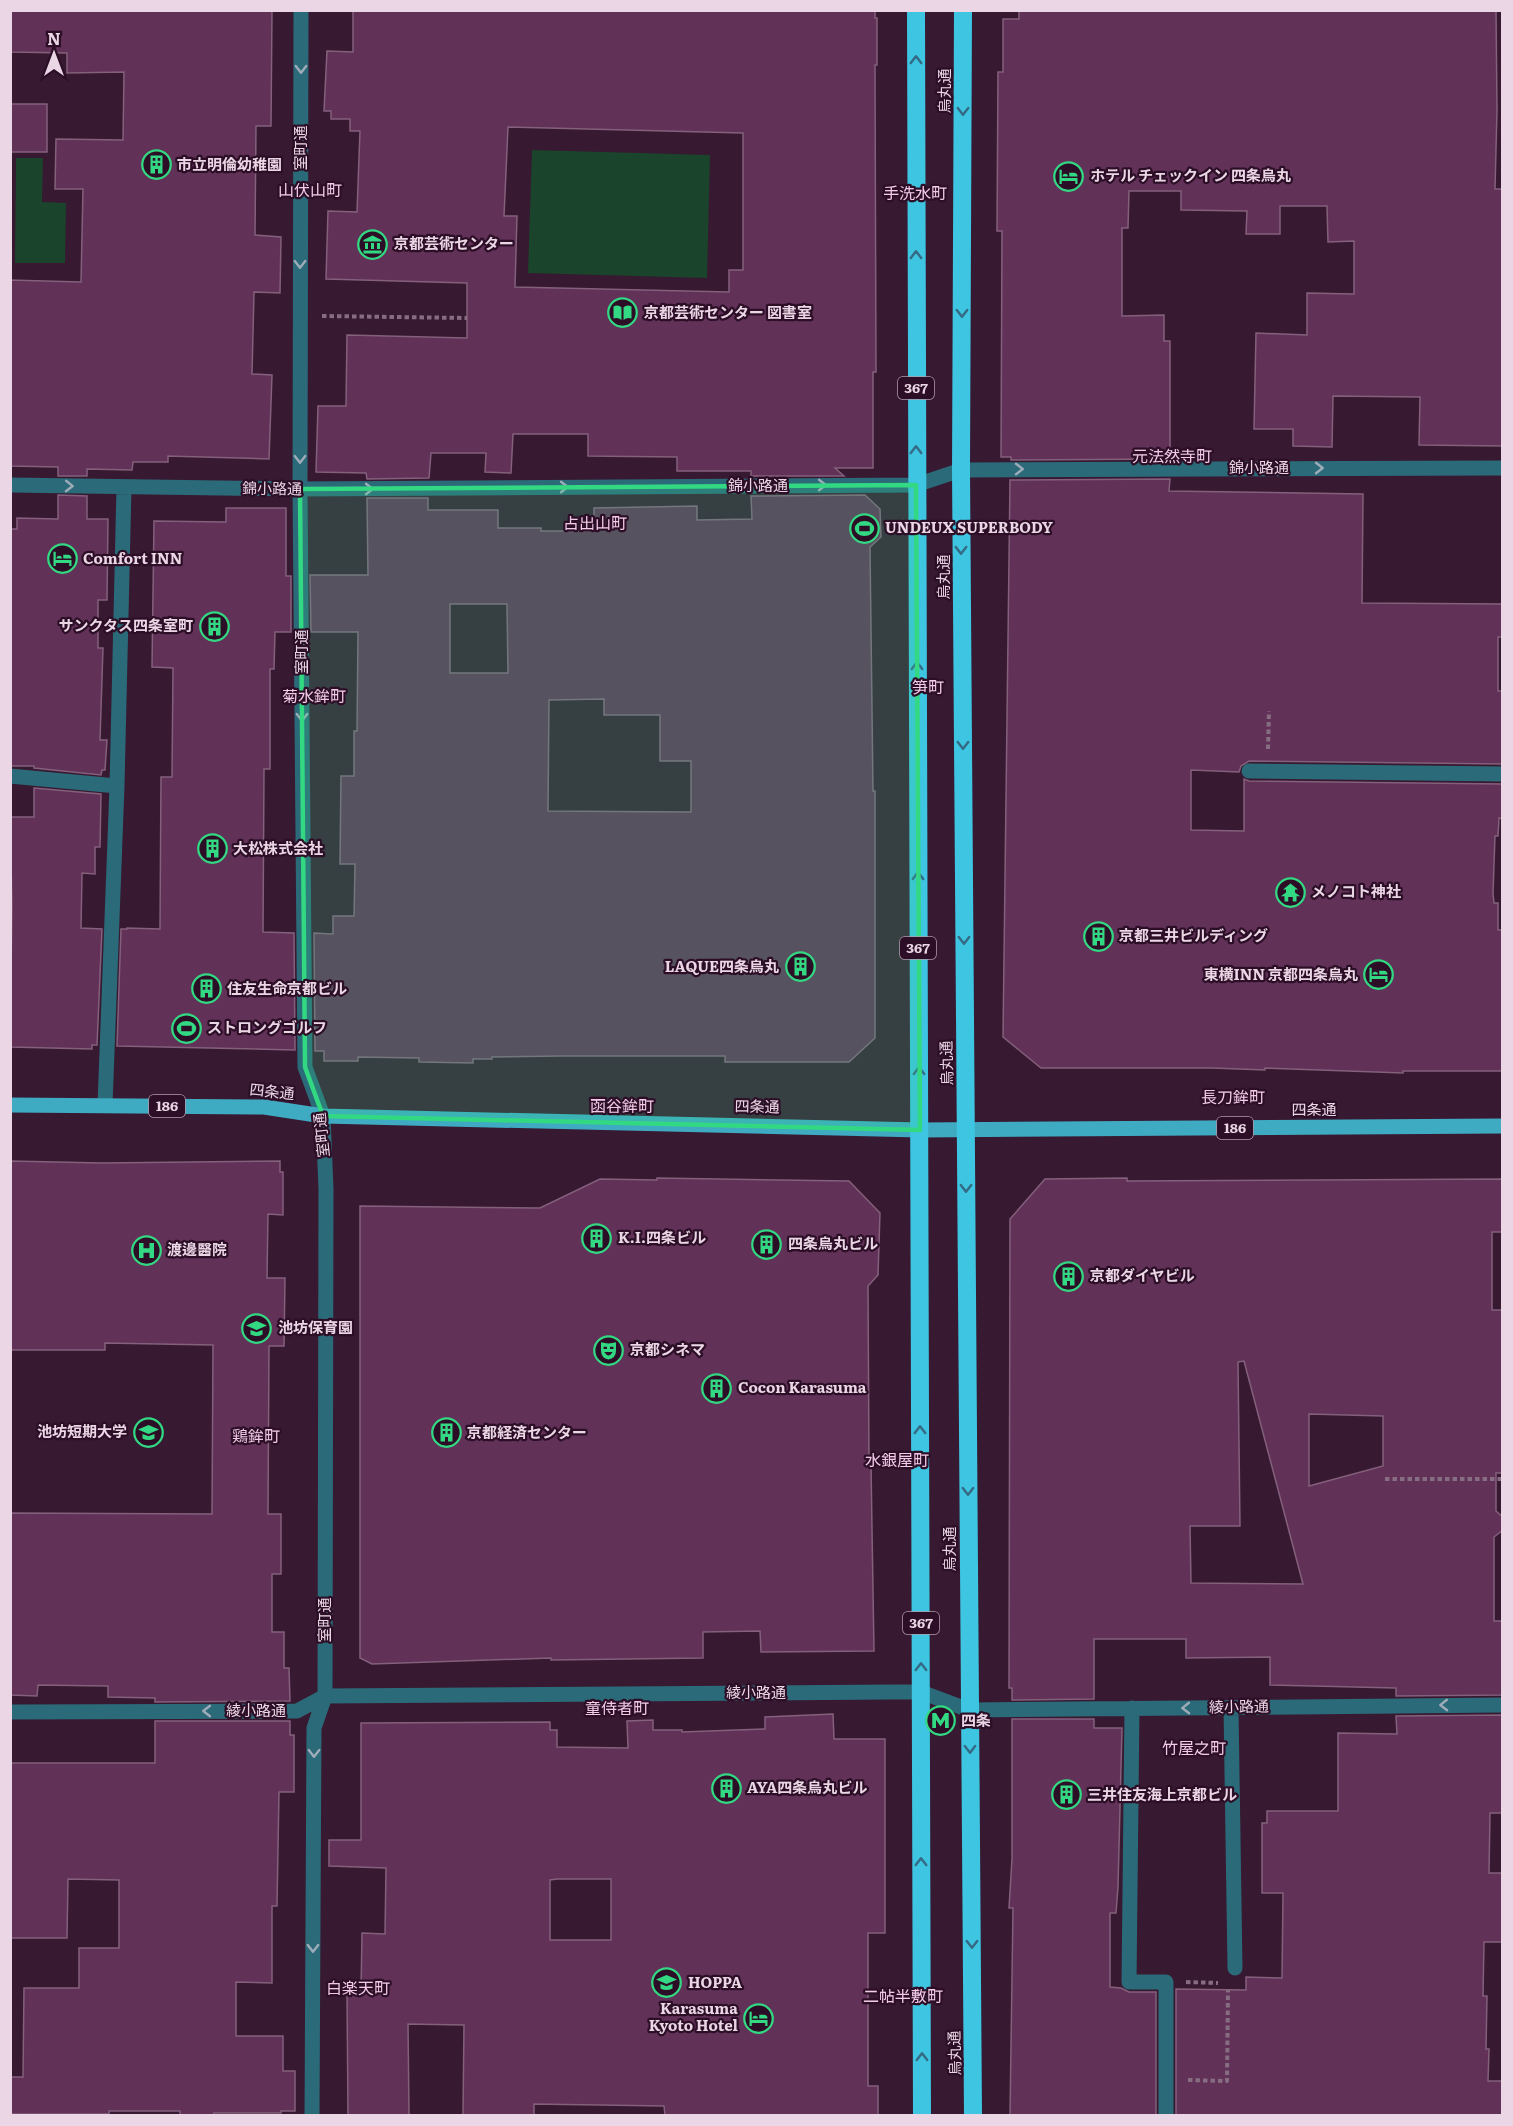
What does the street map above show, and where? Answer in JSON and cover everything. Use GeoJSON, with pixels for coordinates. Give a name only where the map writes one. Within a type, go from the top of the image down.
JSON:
{"type":"FeatureCollection","features":[{"type":"Feature","properties":{"kind":"highway","name":"烏丸通"},"geometry":{"type":"LineString","coordinates":[[916,10],[922,2115]]}},
{"type":"Feature","properties":{"kind":"highway","name":"烏丸通"},"geometry":{"type":"LineString","coordinates":[[963,10],[961,470],[973,2115]]}},
{"type":"Feature","properties":{"kind":"main road","name":"四条通"},"geometry":{"type":"LineString","coordinates":[[10,1105],[264,1107],[323,1116],[920,1130],[1503,1126]]}},
{"type":"Feature","properties":{"kind":"street","name":"室町通"},"geometry":{"type":"LineString","coordinates":[[301,10],[300,489],[305,1067],[323,1116],[326,1189],[325,1696],[314,1728],[312,2115]]}},
{"type":"Feature","properties":{"kind":"street","name":"錦小路通"},"geometry":{"type":"LineString","coordinates":[[10,485],[300,489],[916,485],[961,470],[1503,468]]}},
{"type":"Feature","properties":{"kind":"street"},"geometry":{"type":"LineString","coordinates":[[105,1105],[117,786],[124,487]]}},
{"type":"Feature","properties":{"kind":"street"},"geometry":{"type":"LineString","coordinates":[[1249,771],[1503,774]]}},
{"type":"Feature","properties":{"kind":"street"},"geometry":{"type":"LineString","coordinates":[[10,776],[117,786]]}},
{"type":"Feature","properties":{"kind":"street","name":"綾小路通"},"geometry":{"type":"LineString","coordinates":[[10,1712],[297,1711],[325,1696],[921,1692],[969,1710],[1503,1705]]}},
{"type":"Feature","properties":{"kind":"street"},"geometry":{"type":"LineString","coordinates":[[1231,1707],[1235,1968]]}},
{"type":"Feature","properties":{"kind":"street"},"geometry":{"type":"LineString","coordinates":[[1132,1708],[1129,1982],[1166,1982],[1166,2115]]}},
{"type":"Feature","properties":{"kind":"path"},"geometry":{"type":"LineString","coordinates":[[300,316],[466,318]]}},
{"type":"Feature","properties":{"kind":"path"},"geometry":{"type":"LineString","coordinates":[[1268,771],[1269,711]]}},
{"type":"Feature","properties":{"kind":"path"},"geometry":{"type":"LineString","coordinates":[[1385,1479],[1503,1479]]}},
{"type":"Feature","properties":{"kind":"path"},"geometry":{"type":"LineString","coordinates":[[1166,1982],[1228,1984],[1227,2080],[1166,2080]]}},
{"type":"Feature","properties":{"kind":"highlighted area"},"geometry":{"type":"Polygon","coordinates":[[[916,485],[920,1130],[323,1116],[305,1067],[300,489],[916,485]]]}},
{"type":"Feature","properties":{"kind":"green space"},"geometry":{"type":"Polygon","coordinates":[[[532,150],[710,155],[707,278],[528,273],[532,150]]]}},
{"type":"Feature","properties":{"kind":"green space"},"geometry":{"type":"Polygon","coordinates":[[[16,158],[43,158],[42,202],[66,203],[65,263],[15,263],[16,158]]]}},
{"type":"Feature","properties":{"kind":"building"},"geometry":{"type":"Polygon","coordinates":[[[10,10],[272,10],[271,126],[256,126],[255,235],[281,237],[280,293],[254,292],[252,374],[272,375],[269,459],[168,456],[168,462],[133,462],[132,470],[87,469],[87,476],[58,476],[58,467],[10,466],[10,280],[81,282],[83,189],[55,189],[56,139],[123,140],[124,72],[67,73],[67,53],[10,52],[10,10]]]}},
{"type":"Feature","properties":{"kind":"building"},"geometry":{"type":"Polygon","coordinates":[[[353,10],[875,10],[875,18],[877,18],[877,65],[875,65],[876,372],[873,372],[873,468],[835,468],[844,476],[751,476],[751,471],[677,471],[677,457],[588,456],[588,434],[513,434],[511,473],[485,472],[486,453],[431,453],[429,478],[367,479],[366,473],[316,472],[318,406],[346,406],[347,335],[467,338],[467,283],[326,279],[328,211],[357,212],[360,131],[350,131],[350,119],[331,119],[331,111],[324,111],[327,51],[353,52],[353,10]],[[508,127],[504,216],[517,216],[515,287],[729,292],[729,270],[743,270],[743,133],[508,127]]]}},
{"type":"Feature","properties":{"kind":"building"},"geometry":{"type":"Polygon","coordinates":[[[1019,10],[1496,10],[1495,189],[1503,189],[1503,446],[1419,445],[1420,397],[1333,396],[1332,447],[1293,446],[1293,429],[1254,429],[1256,333],[1307,335],[1307,293],[1354,294],[1354,241],[1328,242],[1327,206],[1280,206],[1280,234],[1246,234],[1247,211],[1181,210],[1181,191],[1129,191],[1128,228],[1122,228],[1122,316],[1164,315],[1164,341],[1170,341],[1170,459],[1011,460],[1011,457],[1001,457],[1002,231],[997,231],[998,72],[1003,72],[1003,19],[1019,19],[1019,10]]]}},
{"type":"Feature","properties":{"kind":"building"},"geometry":{"type":"Polygon","coordinates":[[[10,104],[47,104],[47,152],[10,152],[10,104]]]}},
{"type":"Feature","properties":{"kind":"building"},"geometry":{"type":"Polygon","coordinates":[[[1170,479],[1169,491],[1363,494],[1362,603],[1503,604],[1503,637],[1498,637],[1498,691],[1503,691],[1502,764],[1249,761],[1241,766],[1239,772],[1191,770],[1191,830],[1244,831],[1244,779],[1249,781],[1502,784],[1503,819],[1499,818],[1498,836],[1495,836],[1493,893],[1494,903],[1498,903],[1498,930],[1503,930],[1503,1071],[1403,1071],[1403,1073],[1265,1068],[1265,1070],[1041,1068],[1003,1037],[1010,480],[1170,479]]]}},
{"type":"Feature","properties":{"kind":"building"},"geometry":{"type":"Polygon","coordinates":[[[58,495],[87,496],[87,519],[108,519],[107,600],[98,600],[98,648],[103,648],[100,740],[107,740],[105,770],[102,770],[101,775],[34,768],[34,766],[10,766],[10,529],[17,529],[17,518],[58,519],[58,495]]]}},
{"type":"Feature","properties":{"kind":"building"},"geometry":{"type":"Polygon","coordinates":[[[865,495],[880,509],[881,537],[870,547],[873,791],[875,791],[875,1038],[849,1062],[725,1062],[725,1056],[492,1057],[492,1059],[473,1059],[473,1063],[419,1062],[419,1058],[358,1057],[358,1061],[324,1061],[324,1051],[315,1051],[314,933],[333,934],[333,916],[354,916],[355,864],[340,864],[341,776],[354,776],[358,632],[311,632],[310,575],[368,575],[367,498],[428,498],[428,510],[498,510],[498,528],[594,531],[594,508],[697,506],[697,520],[752,519],[751,496],[865,495]],[[450,604],[450,673],[508,673],[507,604],[450,604]],[[604,699],[549,700],[548,811],[691,812],[691,761],[660,761],[660,715],[604,715],[604,699]]]}},
{"type":"Feature","properties":{"kind":"building"},"geometry":{"type":"Polygon","coordinates":[[[226,508],[286,508],[286,576],[291,576],[291,632],[275,632],[274,669],[270,669],[270,769],[264,769],[263,932],[294,933],[295,1050],[117,1046],[121,929],[160,929],[161,777],[172,777],[173,668],[152,667],[154,521],[226,522],[226,508]]]}},
{"type":"Feature","properties":{"kind":"building"},"geometry":{"type":"Polygon","coordinates":[[[34,788],[101,794],[100,847],[95,847],[95,874],[82,873],[81,928],[102,929],[97,1045],[92,1045],[92,1049],[10,1047],[12,903],[10,817],[34,817],[34,788]]]}},
{"type":"Feature","properties":{"kind":"building"},"geometry":{"type":"Polygon","coordinates":[[[10,1161],[102,1163],[280,1161],[280,1172],[283,1172],[283,1215],[268,1214],[267,1278],[285,1278],[284,1346],[269,1346],[268,1514],[281,1514],[281,1574],[272,1574],[272,1632],[284,1632],[284,1668],[289,1668],[290,1701],[155,1702],[155,1698],[108,1697],[108,1686],[38,1685],[37,1696],[10,1695],[10,1513],[212,1514],[213,1345],[105,1343],[105,1350],[10,1350],[10,1161]]]}},
{"type":"Feature","properties":{"kind":"building"},"geometry":{"type":"Polygon","coordinates":[[[657,1178],[849,1181],[880,1213],[878,1275],[868,1286],[869,1463],[871,1463],[874,1651],[761,1652],[760,1631],[703,1632],[703,1658],[551,1660],[551,1658],[372,1664],[360,1658],[360,1206],[540,1208],[600,1179],[657,1180],[657,1178]]]}},
{"type":"Feature","properties":{"kind":"building"},"geometry":{"type":"Polygon","coordinates":[[[1127,1178],[1127,1181],[1503,1179],[1503,1232],[1492,1232],[1492,1310],[1503,1310],[1503,1473],[1496,1473],[1496,1511],[1503,1517],[1503,1530],[1494,1537],[1494,1621],[1503,1621],[1503,1695],[1396,1696],[1396,1688],[1270,1685],[1270,1657],[1186,1658],[1186,1639],[1094,1639],[1094,1699],[1012,1700],[1012,1688],[1009,1688],[1010,1219],[1045,1179],[1127,1178]],[[1244,1361],[1238,1362],[1240,1526],[1190,1526],[1191,1583],[1303,1584],[1244,1361]],[[1309,1414],[1309,1486],[1383,1466],[1383,1416],[1309,1414]]]}},
{"type":"Feature","properties":{"kind":"building"},"geometry":{"type":"Polygon","coordinates":[[[833,1714],[834,1739],[885,1739],[885,1933],[868,1933],[868,2086],[878,2086],[878,2115],[665,2115],[664,2106],[534,2104],[534,2115],[463,2115],[464,2025],[408,2024],[409,2115],[348,2115],[347,1992],[361,1992],[362,1933],[385,1934],[386,1868],[329,1866],[329,1840],[361,1840],[361,1723],[550,1722],[550,1730],[557,1730],[557,1747],[628,1748],[627,1721],[653,1720],[653,1730],[682,1730],[682,1732],[765,1729],[765,1717],[833,1714]],[[611,1879],[550,1880],[550,1940],[611,1940],[611,1879]]]}},
{"type":"Feature","properties":{"kind":"building"},"geometry":{"type":"Polygon","coordinates":[[[1503,1715],[1503,1813],[1490,1813],[1489,1873],[1503,1873],[1503,1942],[1484,1942],[1483,1996],[1487,1996],[1488,2081],[1503,2081],[1503,2115],[1176,2115],[1176,1989],[1246,1990],[1246,1977],[1282,1978],[1283,1893],[1262,1893],[1262,1823],[1267,1823],[1267,1811],[1338,1811],[1338,1733],[1397,1734],[1396,1716],[1503,1715]]]}},
{"type":"Feature","properties":{"kind":"building"},"geometry":{"type":"Polygon","coordinates":[[[1012,1719],[1094,1719],[1094,1728],[1122,1728],[1118,1887],[1116,1913],[1110,1913],[1110,1987],[1121,1988],[1129,1992],[1156,1992],[1156,2115],[1010,2115],[1013,1908],[1009,1908],[1012,1859],[1012,1719]]]}},
{"type":"Feature","properties":{"kind":"building"},"geometry":{"type":"Polygon","coordinates":[[[155,1721],[290,1721],[290,1735],[294,1735],[294,1792],[279,1792],[277,1906],[272,1906],[272,1983],[236,1982],[236,2036],[283,2036],[283,2071],[295,2071],[295,2111],[214,2113],[214,2115],[180,2115],[180,2111],[10,2114],[10,2077],[23,2077],[24,1988],[79,1988],[79,1948],[119,1948],[119,1880],[68,1879],[67,1938],[10,1938],[10,1763],[155,1763],[155,1721]]]}},
{"type":"Feature","properties":{"kind":"place","name":"市立明倫幼稚園"},"geometry":{"type":"Point","coordinates":[156,165]}},
{"type":"Feature","properties":{"kind":"place","name":"ホテル チェックイン 四条烏丸"},"geometry":{"type":"Point","coordinates":[1069,176]}},
{"type":"Feature","properties":{"kind":"place","name":"京都芸術センター"},"geometry":{"type":"Point","coordinates":[373,244]}},
{"type":"Feature","properties":{"kind":"place","name":"京都芸術センター 図書室"},"geometry":{"type":"Point","coordinates":[623,313]}},
{"type":"Feature","properties":{"kind":"place","name":"UNDEUX SUPERBODY"},"geometry":{"type":"Point","coordinates":[864,528]}},
{"type":"Feature","properties":{"kind":"place","name":"Comfort INN"},"geometry":{"type":"Point","coordinates":[62,559]}},
{"type":"Feature","properties":{"kind":"place","name":"サンクタス四条室町"},"geometry":{"type":"Point","coordinates":[214,626]}},
{"type":"Feature","properties":{"kind":"place","name":"大松株式会社"},"geometry":{"type":"Point","coordinates":[212,849]}},
{"type":"Feature","properties":{"kind":"place","name":"メノコト神社"},"geometry":{"type":"Point","coordinates":[1290,892]}},
{"type":"Feature","properties":{"kind":"place","name":"京都三井ビルディング"},"geometry":{"type":"Point","coordinates":[1098,936]}},
{"type":"Feature","properties":{"kind":"place","name":"LAQUE四条烏丸"},"geometry":{"type":"Point","coordinates":[800,967]}},
{"type":"Feature","properties":{"kind":"place","name":"東横INN 京都四条烏丸"},"geometry":{"type":"Point","coordinates":[1379,975]}},
{"type":"Feature","properties":{"kind":"place","name":"住友生命京都ビル"},"geometry":{"type":"Point","coordinates":[206,989]}},
{"type":"Feature","properties":{"kind":"place","name":"ストロングゴルフ"},"geometry":{"type":"Point","coordinates":[186,1028]}},
{"type":"Feature","properties":{"kind":"place","name":"K.I.四条ビル"},"geometry":{"type":"Point","coordinates":[597,1238]}},
{"type":"Feature","properties":{"kind":"place","name":"四条烏丸ビル"},"geometry":{"type":"Point","coordinates":[767,1244]}},
{"type":"Feature","properties":{"kind":"place","name":"渡邊醫院"},"geometry":{"type":"Point","coordinates":[146,1250]}},
{"type":"Feature","properties":{"kind":"place","name":"京都ダイヤビル"},"geometry":{"type":"Point","coordinates":[1069,1276]}},
{"type":"Feature","properties":{"kind":"place","name":"池坊保育園"},"geometry":{"type":"Point","coordinates":[257,1328]}},
{"type":"Feature","properties":{"kind":"place","name":"京都シネマ"},"geometry":{"type":"Point","coordinates":[609,1350]}},
{"type":"Feature","properties":{"kind":"place","name":"Cocon Karasuma"},"geometry":{"type":"Point","coordinates":[717,1388]}},
{"type":"Feature","properties":{"kind":"place","name":"池坊短期大学"},"geometry":{"type":"Point","coordinates":[148,1432]}},
{"type":"Feature","properties":{"kind":"place","name":"京都経済センター"},"geometry":{"type":"Point","coordinates":[446,1433]}},
{"type":"Feature","properties":{"kind":"place","name":"四条"},"geometry":{"type":"Point","coordinates":[940,1721]}},
{"type":"Feature","properties":{"kind":"place","name":"AYA四条烏丸ビル"},"geometry":{"type":"Point","coordinates":[726,1788]}},
{"type":"Feature","properties":{"kind":"place","name":"三井住友海上京都ビル"},"geometry":{"type":"Point","coordinates":[1066,1795]}},
{"type":"Feature","properties":{"kind":"place","name":"HOPPA"},"geometry":{"type":"Point","coordinates":[667,1983]}},
{"type":"Feature","properties":{"kind":"place","name":"Karasuma Kyoto Hotel"},"geometry":{"type":"Point","coordinates":[759,2018]}},
{"type":"Feature","properties":{"kind":"district","name":"山伏山町"},"geometry":{"type":"Point","coordinates":[310,190]}},
{"type":"Feature","properties":{"kind":"district","name":"手洗水町"},"geometry":{"type":"Point","coordinates":[915,193]}},
{"type":"Feature","properties":{"kind":"district","name":"元法然寺町"},"geometry":{"type":"Point","coordinates":[1172,456]}},
{"type":"Feature","properties":{"kind":"district","name":"占出山町"},"geometry":{"type":"Point","coordinates":[595,523]}},
{"type":"Feature","properties":{"kind":"district","name":"笋町"},"geometry":{"type":"Point","coordinates":[928,687]}},
{"type":"Feature","properties":{"kind":"district","name":"菊水鉾町"},"geometry":{"type":"Point","coordinates":[314,696]}},
{"type":"Feature","properties":{"kind":"district","name":"長刀鉾町"},"geometry":{"type":"Point","coordinates":[1233,1097]}},
{"type":"Feature","properties":{"kind":"district","name":"函谷鉾町"},"geometry":{"type":"Point","coordinates":[622,1106]}},
{"type":"Feature","properties":{"kind":"district","name":"鶏鉾町"},"geometry":{"type":"Point","coordinates":[256,1436]}},
{"type":"Feature","properties":{"kind":"district","name":"水銀屋町"},"geometry":{"type":"Point","coordinates":[897,1460]}},
{"type":"Feature","properties":{"kind":"district","name":"童侍者町"},"geometry":{"type":"Point","coordinates":[617,1708]}},
{"type":"Feature","properties":{"kind":"district","name":"竹屋之町"},"geometry":{"type":"Point","coordinates":[1194,1748]}},
{"type":"Feature","properties":{"kind":"district","name":"白楽天町"},"geometry":{"type":"Point","coordinates":[358,1988]}},
{"type":"Feature","properties":{"kind":"district","name":"二帖半敷町"},"geometry":{"type":"Point","coordinates":[903,1996]}}]}
